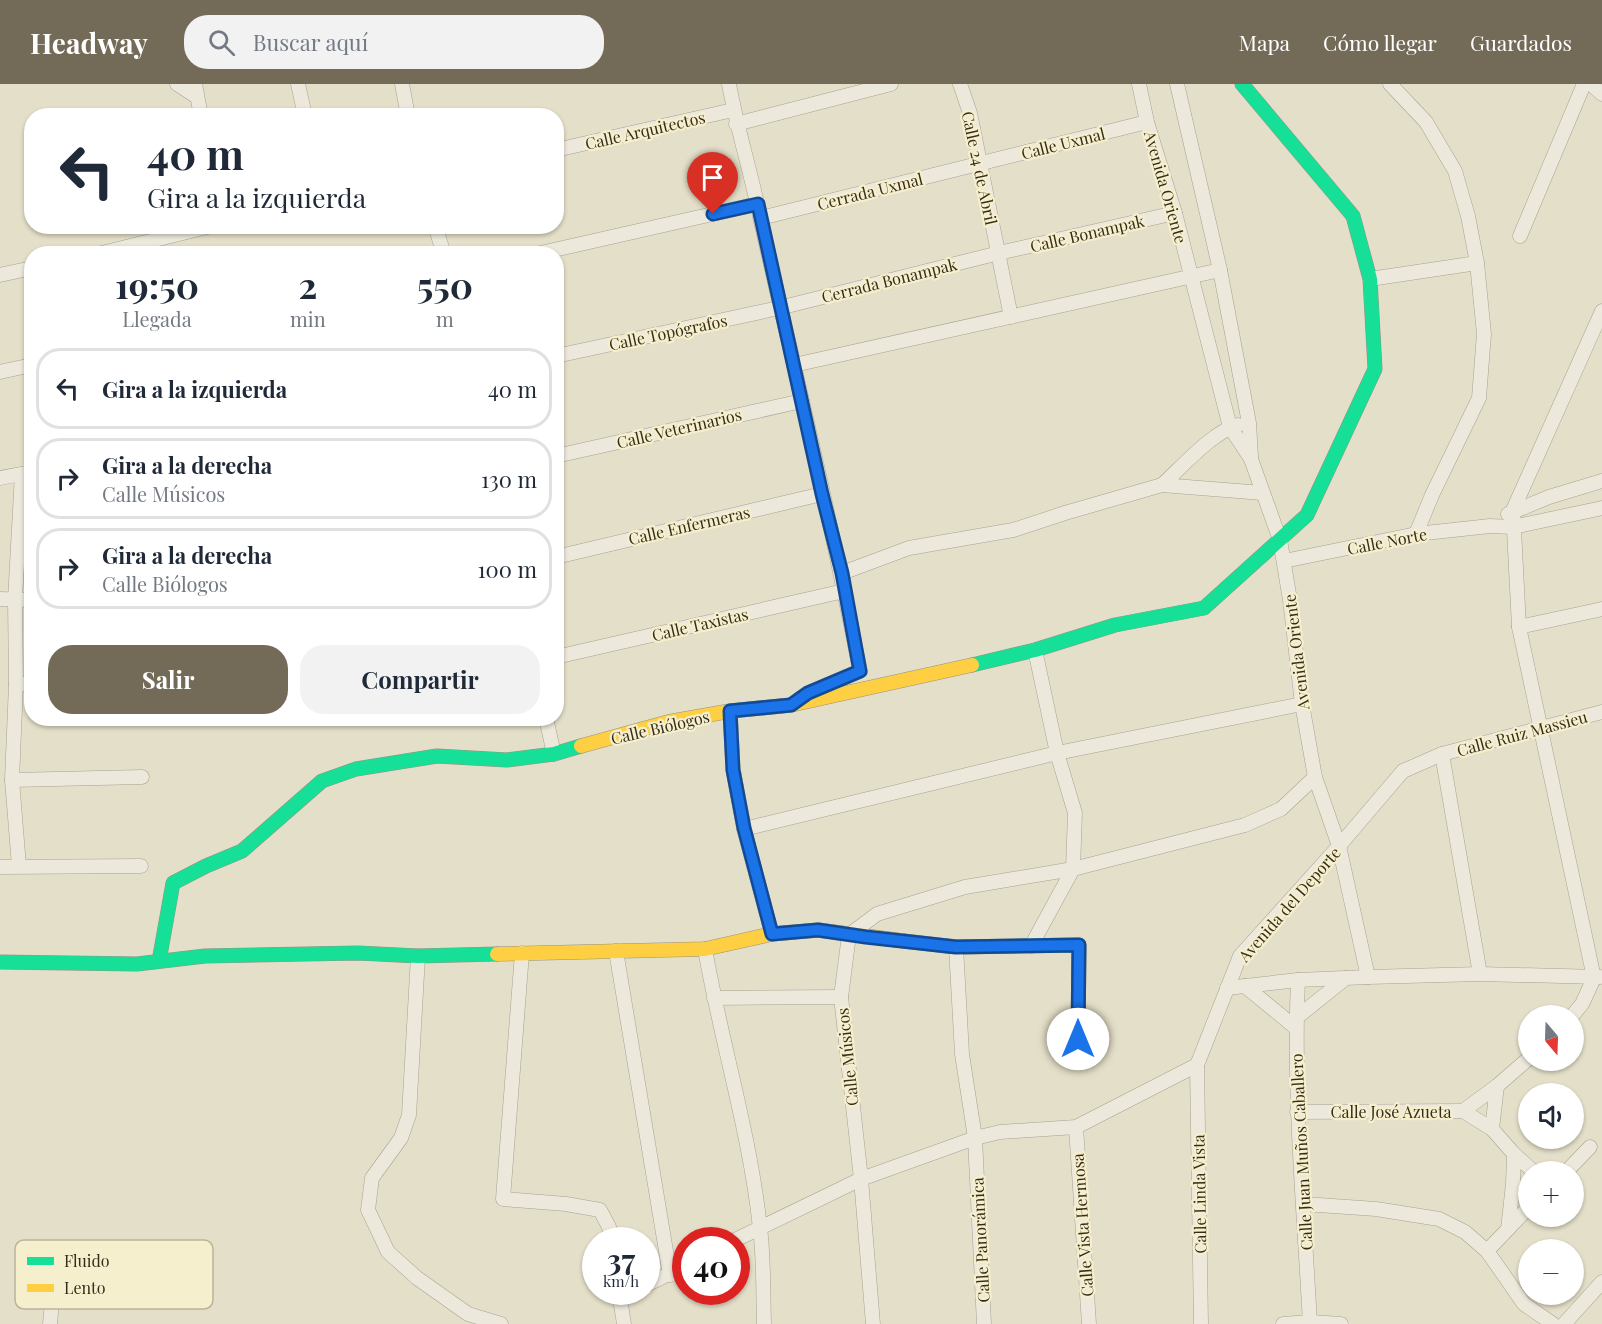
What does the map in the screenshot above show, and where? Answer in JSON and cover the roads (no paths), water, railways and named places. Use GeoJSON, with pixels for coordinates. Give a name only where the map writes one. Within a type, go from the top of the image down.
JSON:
{"type":"FeatureCollection","features":[{"type":"Feature","properties":{"kind":"street"},"geometry":{"type":"LineString","coordinates":[[177,84],[196,90],[199,108]]}},
{"type":"Feature","properties":{"kind":"street"},"geometry":{"type":"LineString","coordinates":[[298,84],[302,108]]}},
{"type":"Feature","properties":{"kind":"street"},"geometry":{"type":"LineString","coordinates":[[402,84],[406,108]]}},
{"type":"Feature","properties":{"kind":"street","name":"Calle Biólogos"},"geometry":{"type":"LineString","coordinates":[[159,961],[173,883],[242,851],[322,781],[356,769],[437,756],[507,760],[554,754],[668,722],[730,711],[791,705],[808,693],[860,671],[842,573],[729,84]]}},
{"type":"Feature","properties":{"kind":"street","name":"Calle Arquitectos"},"geometry":{"type":"LineString","coordinates":[[564,149],[735,117],[888,84]]}},
{"type":"Feature","properties":{"kind":"street","name":"Calle 24 de Abril"},"geometry":{"type":"LineString","coordinates":[[960,84],[970,113],[1011,317]]}},
{"type":"Feature","properties":{"kind":"street","name":"Avenida Oriente"},"geometry":{"type":"LineString","coordinates":[[1139,84],[1147,122],[1175,213],[1230,427],[1251,459],[1280,540],[1302,704],[1315,777],[1339,846],[1368,977]]}},
{"type":"Feature","properties":{"kind":"street","name":"Avenida Oriente"},"geometry":{"type":"LineString","coordinates":[[1177,84],[1220,270],[1249,423],[1251,459]]}},
{"type":"Feature","properties":{"kind":"street"},"geometry":{"type":"LineString","coordinates":[[791,705],[888,685],[1035,650],[1115,626],[1203,608],[1307,515],[1375,369],[1370,279],[1353,216],[1242,84]]}},
{"type":"Feature","properties":{"kind":"street"},"geometry":{"type":"LineString","coordinates":[[1390,84],[1426,122],[1455,171],[1468,216],[1477,263],[1484,334],[1479,399],[1432,495],[1416,534]]}},
{"type":"Feature","properties":{"kind":"street"},"geometry":{"type":"LineString","coordinates":[[1520,236],[1584,84]]}},
{"type":"Feature","properties":{"kind":"street"},"geometry":{"type":"LineString","coordinates":[[1592,84],[1602,94]]}},
{"type":"Feature","properties":{"kind":"street","name":"Calle Uxmal"},"geometry":{"type":"LineString","coordinates":[[979,164],[1147,122]]}},
{"type":"Feature","properties":{"kind":"street","name":"Cerrada Uxmal"},"geometry":{"type":"LineString","coordinates":[[564,249],[759,211],[979,164]]}},
{"type":"Feature","properties":{"kind":"street","name":"Calle Bonampak"},"geometry":{"type":"LineString","coordinates":[[999,253],[1175,213]]}},
{"type":"Feature","properties":{"kind":"street"},"geometry":{"type":"LineString","coordinates":[[137,246],[182,234]]}},
{"type":"Feature","properties":{"kind":"street","name":"Cerrada Bonampak"},"geometry":{"type":"LineString","coordinates":[[779,308],[999,253]]}},
{"type":"Feature","properties":{"kind":"street"},"geometry":{"type":"LineString","coordinates":[[1370,279],[1477,263]]}},
{"type":"Feature","properties":{"kind":"street"},"geometry":{"type":"LineString","coordinates":[[0,275],[24,270]]}},
{"type":"Feature","properties":{"kind":"street"},"geometry":{"type":"LineString","coordinates":[[794,365],[1220,270]]}},
{"type":"Feature","properties":{"kind":"street","name":"Calle Topógrafos"},"geometry":{"type":"LineString","coordinates":[[564,354],[779,308]]}},
{"type":"Feature","properties":{"kind":"street"},"geometry":{"type":"LineString","coordinates":[[1581,1005],[1598,978],[1519,627],[1513,510],[1602,311]]}},
{"type":"Feature","properties":{"kind":"street"},"geometry":{"type":"LineString","coordinates":[[0,372],[24,367]]}},
{"type":"Feature","properties":{"kind":"street","name":"Calle Veterinarios"},"geometry":{"type":"LineString","coordinates":[[564,454],[802,401]]}},
{"type":"Feature","properties":{"kind":"street"},"geometry":{"type":"LineString","coordinates":[[1162,486],[1211,441],[1230,427],[1249,423]]}},
{"type":"Feature","properties":{"kind":"street"},"geometry":{"type":"LineString","coordinates":[[0,477],[24,473]]}},
{"type":"Feature","properties":{"kind":"street","name":"Calle Norte"},"geometry":{"type":"LineString","coordinates":[[1490,526],[1513,510],[1602,481]]}},
{"type":"Feature","properties":{"kind":"street"},"geometry":{"type":"LineString","coordinates":[[842,573],[909,548],[1013,530],[1162,486],[1263,494]]}},
{"type":"Feature","properties":{"kind":"street","name":"Calle Enfermeras"},"geometry":{"type":"LineString","coordinates":[[564,555],[822,494]]}},
{"type":"Feature","properties":{"kind":"street","name":"Calle Norte"},"geometry":{"type":"LineString","coordinates":[[1284,561],[1416,534],[1490,526],[1513,527],[1602,508]]}},
{"type":"Feature","properties":{"kind":"street"},"geometry":{"type":"LineString","coordinates":[[19,866],[12,780],[16,684],[15,600],[24,534]]}},
{"type":"Feature","properties":{"kind":"street","name":"Calle Taxistas"},"geometry":{"type":"LineString","coordinates":[[564,655],[844,591]]}},
{"type":"Feature","properties":{"kind":"street"},"geometry":{"type":"LineString","coordinates":[[0,599],[24,600]]}},
{"type":"Feature","properties":{"kind":"street"},"geometry":{"type":"LineString","coordinates":[[1519,627],[1602,609]]}},
{"type":"Feature","properties":{"kind":"street"},"geometry":{"type":"LineString","coordinates":[[1031,946],[1073,869],[1076,813],[1057,753],[1035,650]]}},
{"type":"Feature","properties":{"kind":"street"},"geometry":{"type":"LineString","coordinates":[[16,684],[24,684]]}},
{"type":"Feature","properties":{"kind":"street"},"geometry":{"type":"LineString","coordinates":[[744,828],[1057,753],[1302,704]]}},
{"type":"Feature","properties":{"kind":"street"},"geometry":{"type":"LineString","coordinates":[[730,711],[733,770],[744,828],[772,934]]}},
{"type":"Feature","properties":{"kind":"street","name":"Calle Ruiz Massieu"},"geometry":{"type":"LineString","coordinates":[[1442,754],[1602,712]]}},
{"type":"Feature","properties":{"kind":"street"},"geometry":{"type":"LineString","coordinates":[[548,726],[554,754]]}},
{"type":"Feature","properties":{"kind":"street"},"geometry":{"type":"LineString","coordinates":[[1442,754],[1480,974]]}},
{"type":"Feature","properties":{"kind":"street","name":"Avenida del Deporte"},"geometry":{"type":"LineString","coordinates":[[1197,1065],[1240,956],[1403,771],[1442,754]]}},
{"type":"Feature","properties":{"kind":"street"},"geometry":{"type":"LineString","coordinates":[[12,780],[142,777]]}},
{"type":"Feature","properties":{"kind":"street"},"geometry":{"type":"LineString","coordinates":[[849,935],[877,914],[965,887],[1073,869],[1245,825],[1281,809],[1315,777]]}},
{"type":"Feature","properties":{"kind":"street"},"geometry":{"type":"LineString","coordinates":[[0,867],[141,866]]}},
{"type":"Feature","properties":{"kind":"street"},"geometry":{"type":"LineString","coordinates":[[0,962],[137,964],[216,956],[358,953],[418,956],[705,949],[772,934],[818,930],[956,947],[1079,945],[1078,1039]]}},
{"type":"Feature","properties":{"kind":"street","name":"Calle Músicos"},"geometry":{"type":"LineString","coordinates":[[849,935],[841,997],[861,1179],[873,1324]]}},
{"type":"Feature","properties":{"kind":"street","name":"Calle Panorámica"},"geometry":{"type":"LineString","coordinates":[[956,947],[963,1054],[975,1138],[984,1324]]}},
{"type":"Feature","properties":{"kind":"street"},"geometry":{"type":"LineString","coordinates":[[705,949],[746,1140],[760,1228],[764,1324]]}},
{"type":"Feature","properties":{"kind":"street"},"geometry":{"type":"LineString","coordinates":[[616,951],[670,1275],[660,1279]]}},
{"type":"Feature","properties":{"kind":"street"},"geometry":{"type":"LineString","coordinates":[[522,953],[503,1199],[566,1204],[600,1210],[609,1227]]}},
{"type":"Feature","properties":{"kind":"street"},"geometry":{"type":"LineString","coordinates":[[418,956],[409,1115],[401,1138],[372,1178],[368,1210],[388,1252],[417,1278],[468,1314],[501,1324]]}},
{"type":"Feature","properties":{"kind":"street"},"geometry":{"type":"LineString","coordinates":[[1227,988],[1298,980],[1368,977],[1480,974],[1598,978]]}},
{"type":"Feature","properties":{"kind":"street"},"geometry":{"type":"LineString","coordinates":[[1245,986],[1296,1023],[1346,978]]}},
{"type":"Feature","properties":{"kind":"street","name":"Calle Juan Muños Caballero"},"geometry":{"type":"LineString","coordinates":[[1298,980],[1297,1112],[1310,1323]]}},
{"type":"Feature","properties":{"kind":"street"},"geometry":{"type":"LineString","coordinates":[[714,998],[841,997]]}},
{"type":"Feature","properties":{"kind":"street"},"geometry":{"type":"LineString","coordinates":[[750,1233],[861,1179],[975,1138],[1000,1132],[1076,1127],[1197,1065]]}},
{"type":"Feature","properties":{"kind":"street","name":"Calle Linda Vista"},"geometry":{"type":"LineString","coordinates":[[1197,1065],[1200,1324]]}},
{"type":"Feature","properties":{"kind":"street"},"geometry":{"type":"LineString","coordinates":[[1463,1111],[1518,1068]]}},
{"type":"Feature","properties":{"kind":"street"},"geometry":{"type":"LineString","coordinates":[[1492,1129],[1497,1086]]}},
{"type":"Feature","properties":{"kind":"street","name":"Calle José Azueta"},"geometry":{"type":"LineString","coordinates":[[1297,1112],[1463,1111],[1492,1129],[1522,1161]]}},
{"type":"Feature","properties":{"kind":"street","name":"Calle Vista Hermosa"},"geometry":{"type":"LineString","coordinates":[[1076,1127],[1089,1324]]}},
{"type":"Feature","properties":{"kind":"street"},"geometry":{"type":"LineString","coordinates":[[1577,1161],[1590,1147]]}},
{"type":"Feature","properties":{"kind":"street"},"geometry":{"type":"LineString","coordinates":[[1508,1229],[1514,1154]]}},
{"type":"Feature","properties":{"kind":"street"},"geometry":{"type":"LineString","coordinates":[[1304,1204],[1376,1209],[1439,1219],[1465,1232],[1487,1251],[1524,1304],[1553,1324]]}},
{"type":"Feature","properties":{"kind":"street"},"geometry":{"type":"LineString","coordinates":[[1487,1251],[1518,1218]]}},
{"type":"Feature","properties":{"kind":"street"},"geometry":{"type":"LineString","coordinates":[[1563,1324],[1602,1282]]}},
{"type":"Feature","properties":{"kind":"street"},"geometry":{"type":"LineString","coordinates":[[624,1305],[624,1324]]}},
{"type":"Feature","properties":{"kind":"street"},"geometry":{"type":"LineString","coordinates":[[50,1324],[51,1309]]}},
{"type":"Feature","properties":{"kind":"street"},"geometry":{"type":"LineString","coordinates":[[1283,1324],[1341,1324]]}}]}
